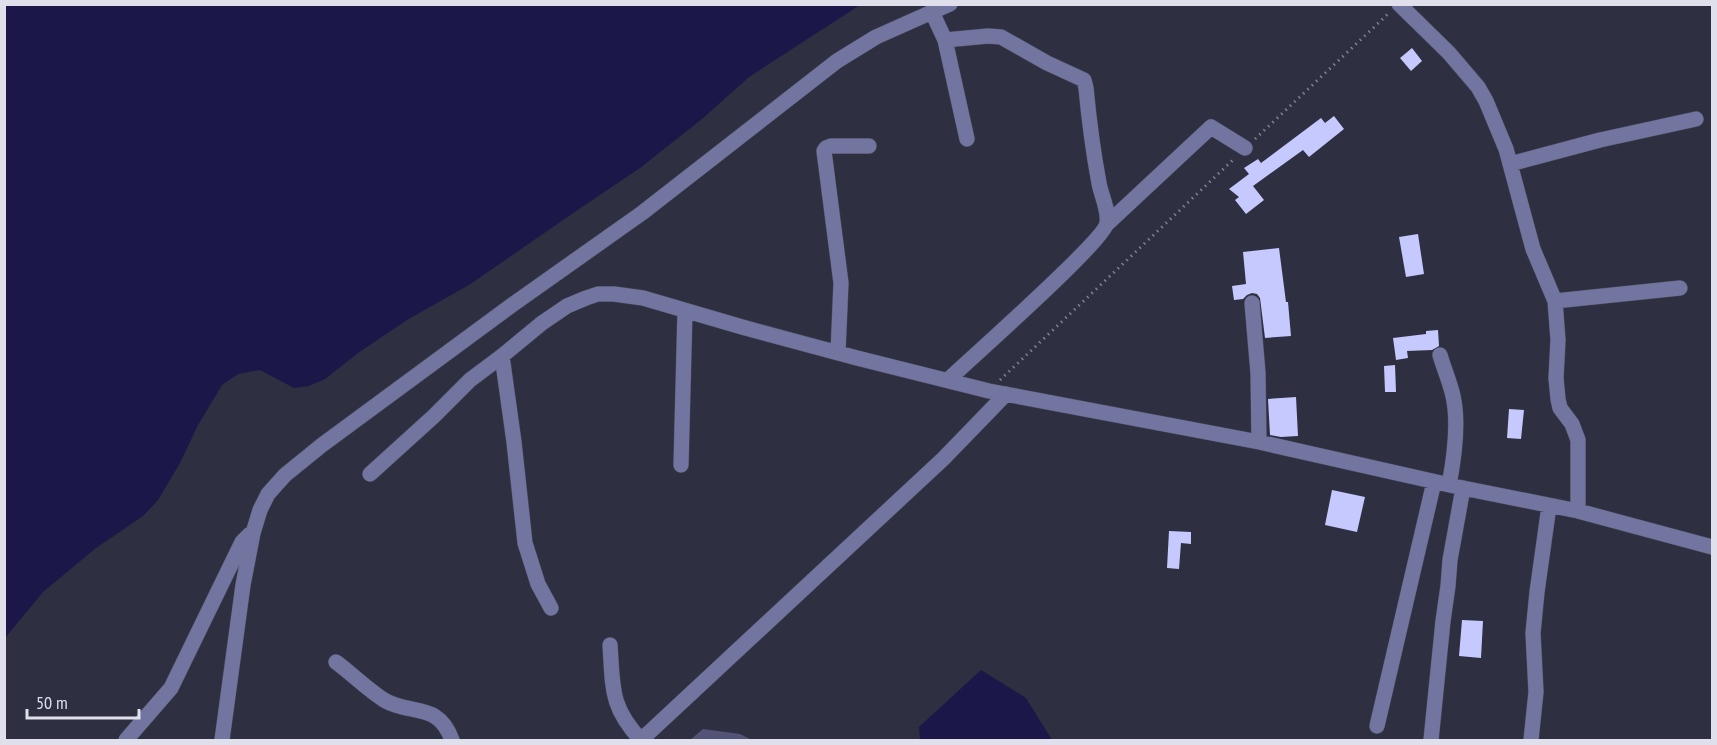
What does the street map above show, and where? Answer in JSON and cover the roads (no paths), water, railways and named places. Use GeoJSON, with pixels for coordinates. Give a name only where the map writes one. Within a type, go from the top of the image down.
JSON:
{"type":"FeatureCollection","features":[{"type":"Feature","properties":{"kind":"street"},"geometry":{"type":"LineString","coordinates":[[222,741],[243,585],[253,533],[268,494],[285,475],[502,312],[642,213],[837,61],[876,37],[950,4]]}},
{"type":"Feature","properties":{"kind":"street"},"geometry":{"type":"LineString","coordinates":[[1394,8],[1449,52],[1478,87],[1497,125],[1533,249],[1555,301],[1558,333],[1556,378],[1558,399],[1560,408],[1572,424],[1578,440],[1578,511]]}},
{"type":"Feature","properties":{"kind":"street"},"geometry":{"type":"LineString","coordinates":[[932,12],[945,40],[967,139]]}},
{"type":"Feature","properties":{"kind":"street"},"geometry":{"type":"LineString","coordinates":[[945,40],[1001,37],[1084,81],[1090,135],[1107,224]]}},
{"type":"Feature","properties":{"kind":"street"},"geometry":{"type":"LineString","coordinates":[[1510,164],[1600,140],[1696,119]]}},
{"type":"Feature","properties":{"kind":"street"},"geometry":{"type":"LineString","coordinates":[[948,380],[1058,278],[1095,241],[1107,224],[1211,127],[1245,148]]}},
{"type":"Feature","properties":{"kind":"street"},"geometry":{"type":"LineString","coordinates":[[838,352],[841,283],[824,151],[831,146],[869,146]]}},
{"type":"Feature","properties":{"kind":"street"},"geometry":{"type":"LineString","coordinates":[[1555,301],[1680,288]]}},
{"type":"Feature","properties":{"kind":"street"},"geometry":{"type":"LineString","coordinates":[[370,474],[470,380],[542,323],[567,306],[598,294],[614,294],[643,298],[988,391],[1259,442],[1448,485],[1578,511],[1713,547]]}},
{"type":"Feature","properties":{"kind":"street"},"geometry":{"type":"LineString","coordinates":[[1252,303],[1258,374],[1259,442]]}},
{"type":"Feature","properties":{"kind":"street"},"geometry":{"type":"LineString","coordinates":[[681,465],[685,311]]}},
{"type":"Feature","properties":{"kind":"street"},"geometry":{"type":"LineString","coordinates":[[1377,726],[1453,462],[1455,408],[1440,355]]}},
{"type":"Feature","properties":{"kind":"street"},"geometry":{"type":"LineString","coordinates":[[502,356],[525,543],[538,584],[551,608]]}},
{"type":"Feature","properties":{"kind":"street"},"geometry":{"type":"LineString","coordinates":[[610,645],[616,705],[627,725],[641,740],[943,459],[1006,394]]}},
{"type":"Feature","properties":{"kind":"street"},"geometry":{"type":"LineString","coordinates":[[1431,741],[1450,560],[1448,485]]}},
{"type":"Feature","properties":{"kind":"street"},"geometry":{"type":"LineString","coordinates":[[1531,741],[1536,692],[1533,633],[1549,506]]}},
{"type":"Feature","properties":{"kind":"street"},"geometry":{"type":"LineString","coordinates":[[126,741],[171,688],[242,542],[253,533]]}},
{"type":"Feature","properties":{"kind":"street"},"geometry":{"type":"LineString","coordinates":[[336,662],[382,699],[396,705],[421,710],[443,722],[452,741]]}}]}
